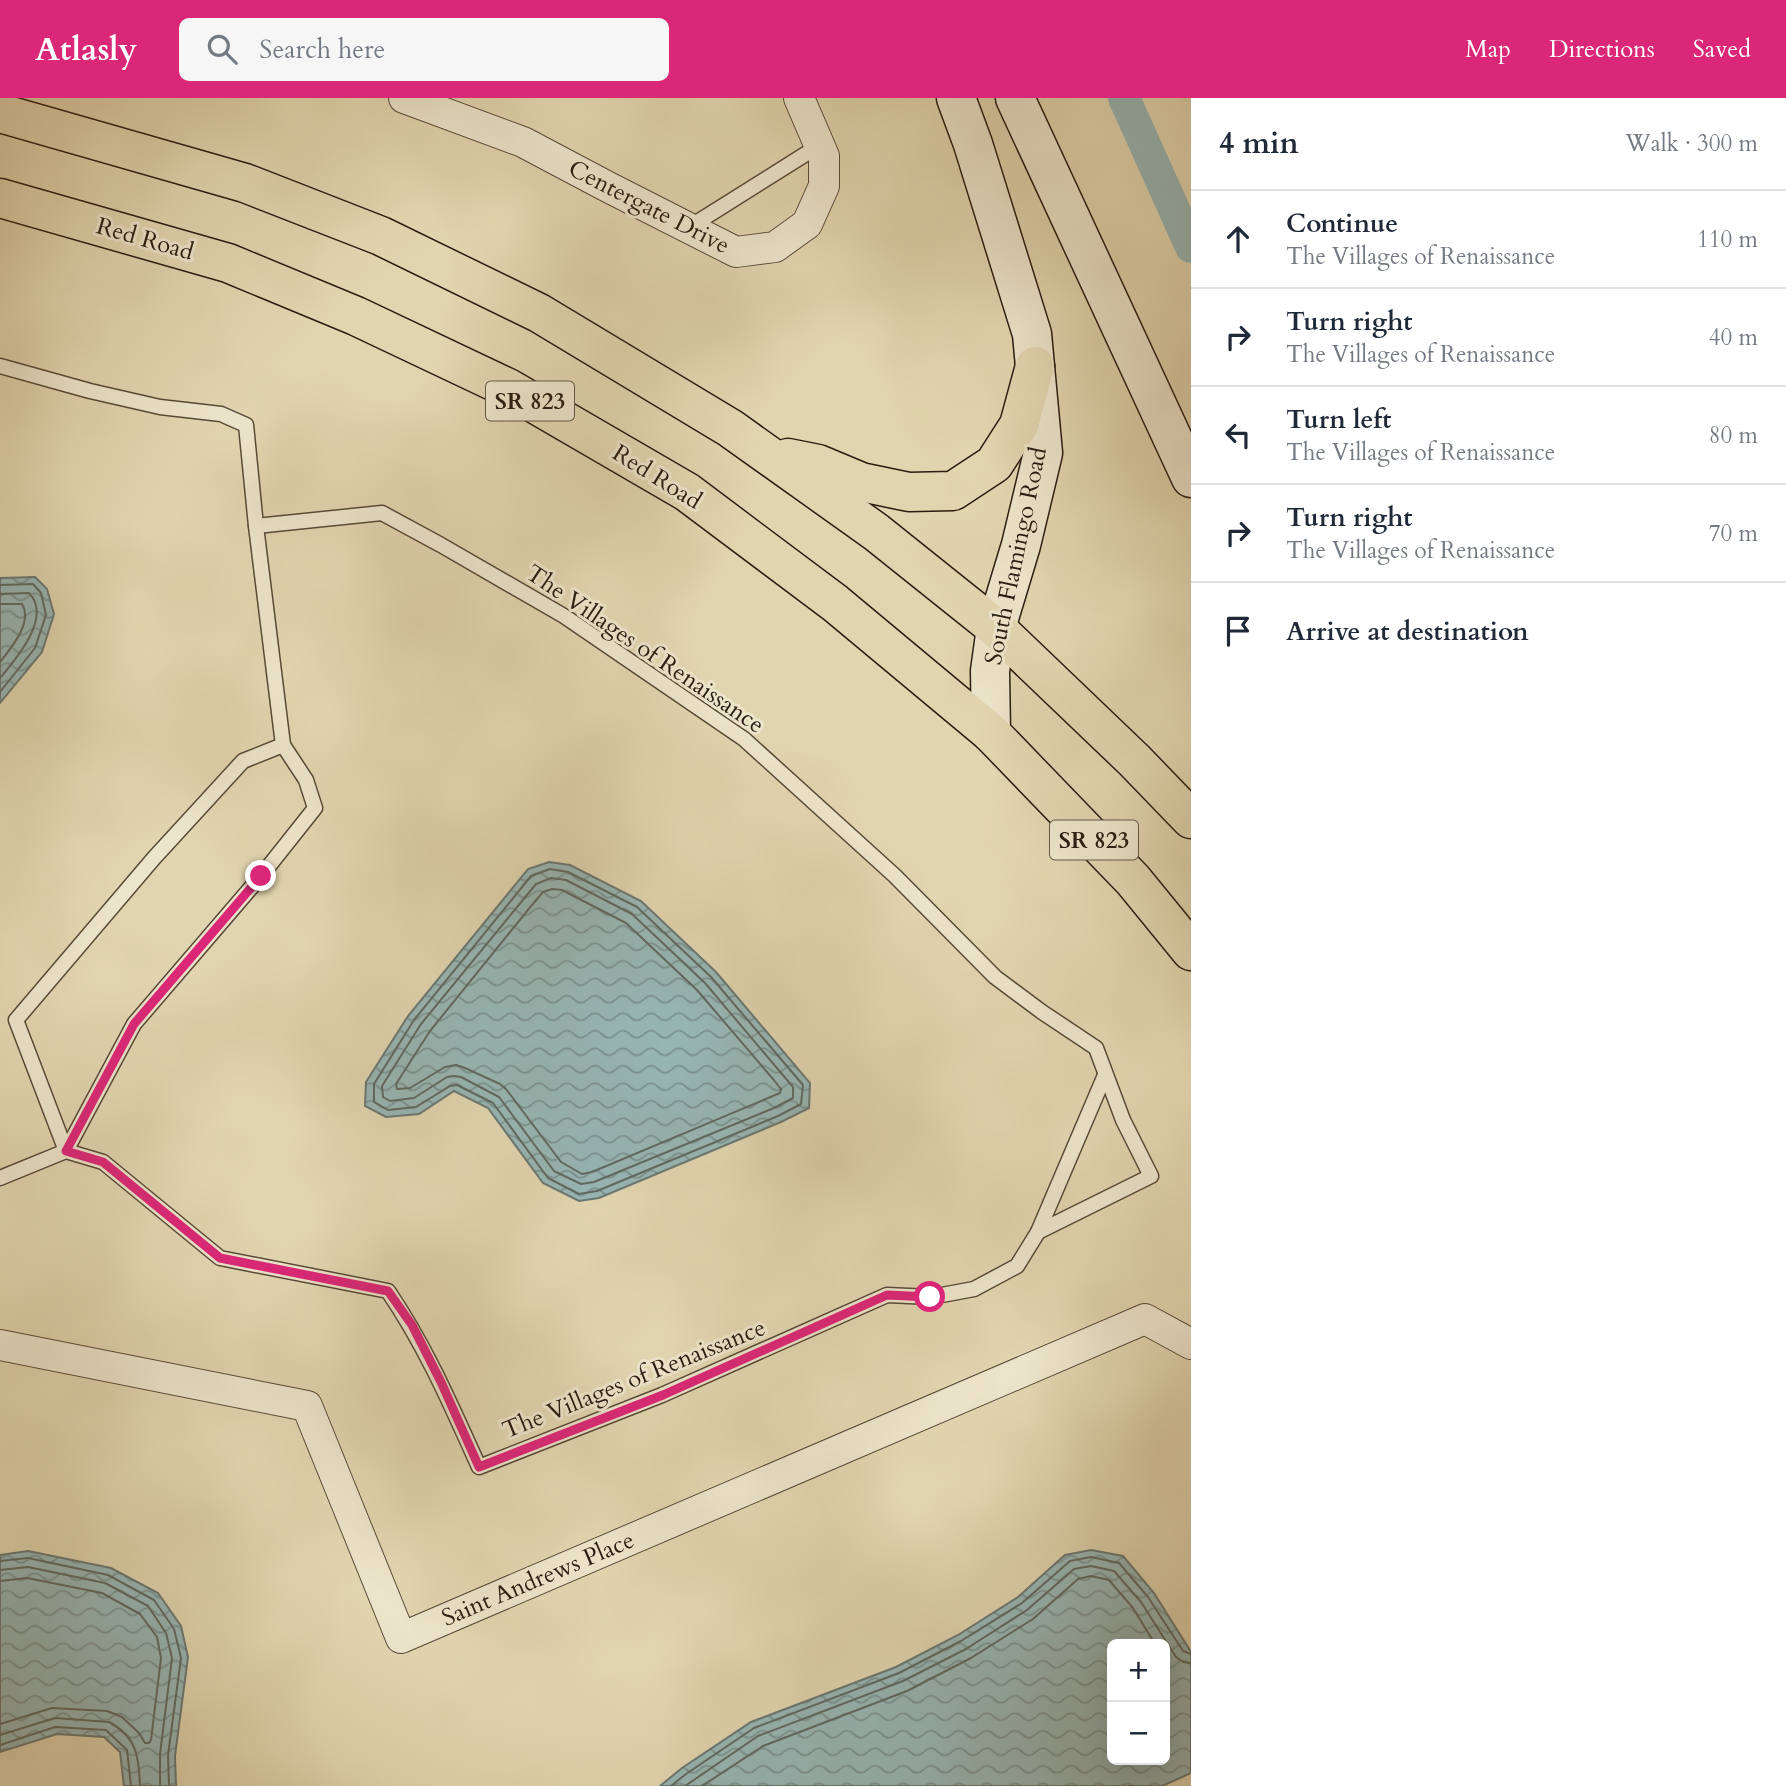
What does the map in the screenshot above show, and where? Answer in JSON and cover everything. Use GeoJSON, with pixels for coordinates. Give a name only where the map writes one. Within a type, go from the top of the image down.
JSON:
{"type":"FeatureCollection","features":[{"type":"Feature","properties":{"kind":"highway"},"geometry":{"type":"LineString","coordinates":[[0,113],[246,183],[381,236],[539,313],[730,428],[876,532],[996,628],[1134,760],[1191,819]]}},
{"type":"Feature","properties":{"kind":"highway","name":"Red Road"},"geometry":{"type":"LineString","coordinates":[[0,198],[228,263],[356,316],[508,388],[687,492],[835,603],[990,733],[1133,880],[1191,951]]}},
{"type":"Feature","properties":{"kind":"highway"},"geometry":{"type":"LineString","coordinates":[[766,454],[818,464],[861,482],[909,492],[953,491],[994,464],[1019,425],[1035,366]]}},
{"type":"Feature","properties":{"kind":"main road","name":"South Flamingo Road"},"geometry":{"type":"LineString","coordinates":[[956,98],[1032,334],[1043,453],[1021,545],[996,628],[990,671],[990,733]]}},
{"type":"Feature","properties":{"kind":"main road"},"geometry":{"type":"LineString","coordinates":[[1015,98],[1191,478]]}},
{"type":"Feature","properties":{"kind":"street","name":"Centergate Drive"},"geometry":{"type":"LineString","coordinates":[[404,98],[523,142],[736,252],[775,247],[807,224],[824,186],[824,156],[799,98]]}},
{"type":"Feature","properties":{"kind":"street","name":"Saint Andrews Place"},"geometry":{"type":"LineString","coordinates":[[0,1345],[307,1406],[401,1638],[1145,1319],[1191,1344]]}},
{"type":"Feature","properties":{"kind":"lane"},"geometry":{"type":"LineString","coordinates":[[688,228],[820,145]]}},
{"type":"Feature","properties":{"kind":"lane"},"geometry":{"type":"LineString","coordinates":[[0,366],[149,404],[221,414],[246,425],[283,745],[306,780],[315,808],[252,887],[134,1024],[66,1151],[0,1178]]}},
{"type":"Feature","properties":{"kind":"lane","name":"The Villages of Renaissance"},"geometry":{"type":"LineString","coordinates":[[256,526],[382,513],[564,616],[744,739],[895,876],[995,977],[1096,1048],[1123,1120],[1151,1176],[1038,1232]]}},
{"type":"Feature","properties":{"kind":"lane"},"geometry":{"type":"LineString","coordinates":[[66,1151],[16,1020],[154,858],[243,761],[283,745]]}},
{"type":"Feature","properties":{"kind":"lane","name":"The Villages of Renaissance"},"geometry":{"type":"LineString","coordinates":[[66,1151],[103,1162],[220,1258],[388,1291],[412,1325],[479,1467],[663,1395],[887,1295],[930,1297],[974,1289],[1017,1266],[1038,1232],[1105,1075]]}},
{"type":"Feature","properties":{"kind":"water"},"geometry":{"type":"Polygon","coordinates":[[[35,577],[47,589],[54,614],[42,652],[0,703],[0,578],[35,577]]]}},
{"type":"Feature","properties":{"kind":"water"},"geometry":{"type":"Polygon","coordinates":[[[549,862],[570,865],[641,901],[716,972],[810,1083],[809,1108],[599,1198],[579,1201],[543,1183],[488,1108],[454,1091],[419,1114],[386,1117],[365,1106],[366,1082],[408,1016],[528,869],[549,862]]]}},
{"type":"Feature","properties":{"kind":"water"},"geometry":{"type":"Polygon","coordinates":[[[1091,1550],[1123,1556],[1154,1593],[1191,1652],[1191,1773],[1162,1786],[660,1786],[751,1722],[896,1667],[958,1635],[1018,1597],[1065,1555],[1091,1550]]]}},
{"type":"Feature","properties":{"kind":"water"},"geometry":{"type":"Polygon","coordinates":[[[28,1551],[111,1568],[158,1593],[181,1626],[188,1657],[175,1756],[176,1786],[124,1786],[120,1752],[104,1737],[57,1734],[0,1752],[0,1555],[28,1551]]]}},
{"type":"Feature","properties":{"kind":"waterway"},"geometry":{"type":"LineString","coordinates":[[1124,98],[1191,247]]}},
{"type":"Feature","properties":{"kind":"route"},"geometry":{"type":"LineString","coordinates":[[261,876],[134,1024],[66,1151],[103,1162],[220,1258],[388,1291],[412,1325],[479,1467],[663,1395],[887,1295],[930,1297]]}}]}
